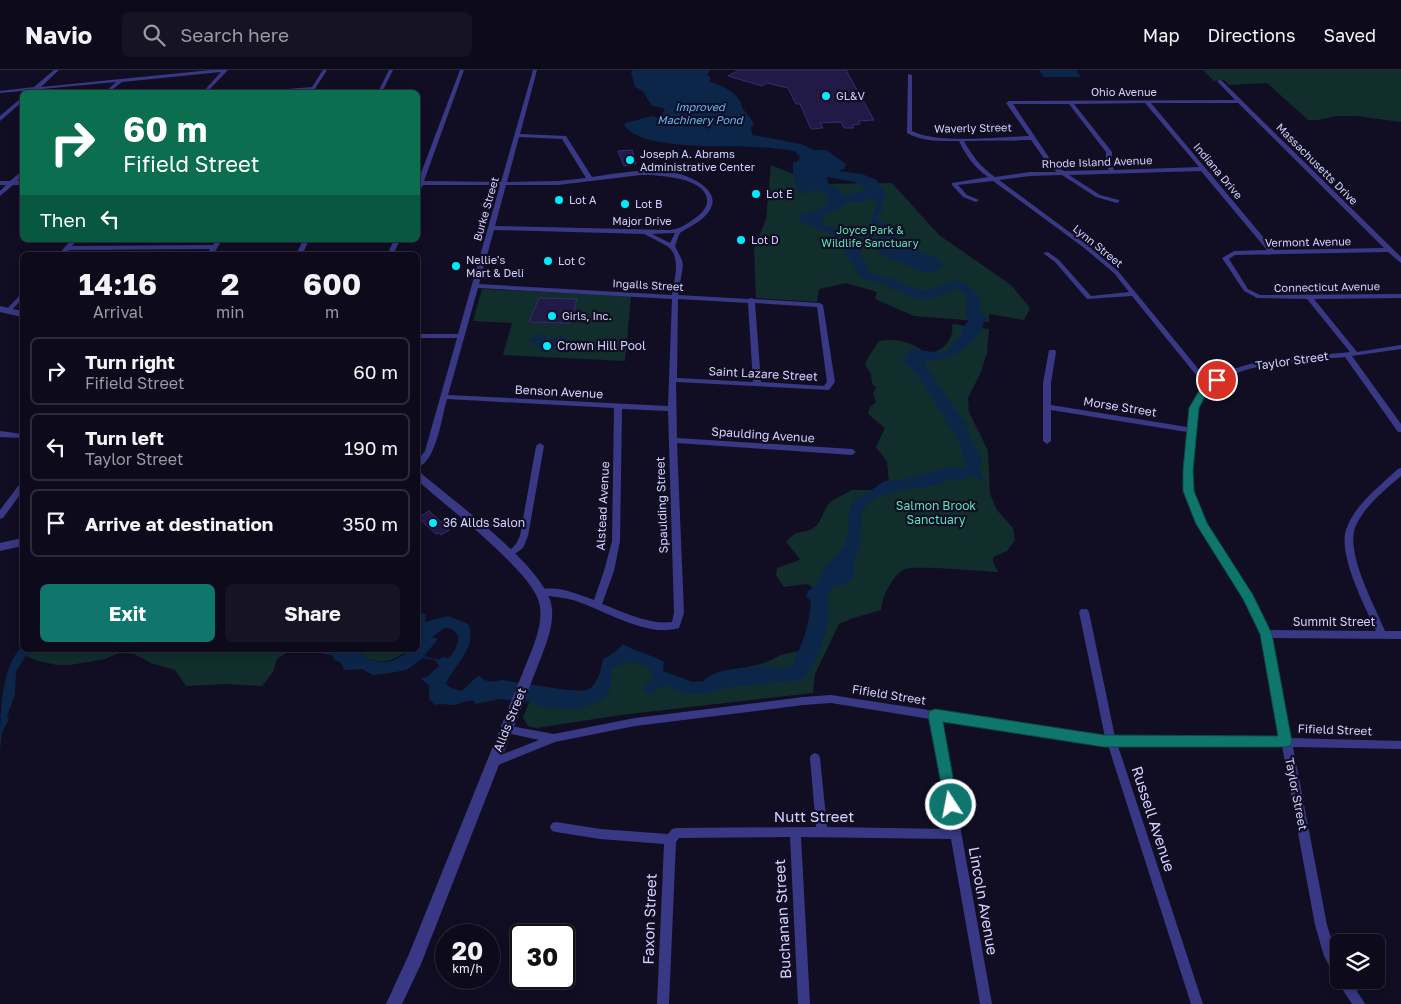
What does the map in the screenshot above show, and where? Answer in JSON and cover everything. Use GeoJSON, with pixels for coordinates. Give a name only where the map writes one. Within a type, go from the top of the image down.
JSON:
{"type":"FeatureCollection","features":[{"type":"Feature","properties":{"kind":"street"},"geometry":{"type":"LineString","coordinates":[[34,90],[57,70]]}},
{"type":"Feature","properties":{"kind":"street"},"geometry":{"type":"LineString","coordinates":[[0,92],[226,70]]}},
{"type":"Feature","properties":{"kind":"street"},"geometry":{"type":"LineString","coordinates":[[207,90],[226,70]]}},
{"type":"Feature","properties":{"kind":"street"},"geometry":{"type":"LineString","coordinates":[[313,90],[325,70]]}},
{"type":"Feature","properties":{"kind":"street"},"geometry":{"type":"LineString","coordinates":[[381,90],[391,70]]}},
{"type":"Feature","properties":{"kind":"street"},"geometry":{"type":"LineString","coordinates":[[420,180],[462,70]]}},
{"type":"Feature","properties":{"kind":"street","name":"Burke Street"},"geometry":{"type":"LineString","coordinates":[[420,462],[427,456],[445,397],[535,70]]}},
{"type":"Feature","properties":{"kind":"street"},"geometry":{"type":"LineString","coordinates":[[910,76],[909,132],[916,137]]}},
{"type":"Feature","properties":{"kind":"street"},"geometry":{"type":"LineString","coordinates":[[109,90],[120,81]]}},
{"type":"Feature","properties":{"kind":"street","name":"Massachusetts Drive"},"geometry":{"type":"LineString","coordinates":[[1219,81],[1401,261]]}},
{"type":"Feature","properties":{"kind":"street"},"geometry":{"type":"LineString","coordinates":[[0,119],[20,102]]}},
{"type":"Feature","properties":{"kind":"street","name":"Ohio Avenue"},"geometry":{"type":"LineString","coordinates":[[1031,138],[1009,102],[1240,102]]}},
{"type":"Feature","properties":{"kind":"street"},"geometry":{"type":"LineString","coordinates":[[1070,102],[1109,152],[1109,165],[1112,171]]}},
{"type":"Feature","properties":{"kind":"street","name":"Indiana Drive"},"geometry":{"type":"LineString","coordinates":[[1147,102],[1272,252]]}},
{"type":"Feature","properties":{"kind":"street"},"geometry":{"type":"LineString","coordinates":[[517,135],[564,137],[590,179]]}},
{"type":"Feature","properties":{"kind":"street","name":"Waverly Street"},"geometry":{"type":"LineString","coordinates":[[916,137],[960,139],[1031,138]]}},
{"type":"Feature","properties":{"kind":"street"},"geometry":{"type":"LineString","coordinates":[[1031,138],[1052,166],[1098,196],[1117,201]]}},
{"type":"Feature","properties":{"kind":"street","name":"Lynn Street"},"geometry":{"type":"LineString","coordinates":[[960,139],[976,164],[992,178],[1101,258],[1120,276],[1208,385]]}},
{"type":"Feature","properties":{"kind":"street","name":"Rhode Island Avenue"},"geometry":{"type":"LineString","coordinates":[[976,200],[964,196],[954,184],[992,178],[1062,173],[1203,169]]}},
{"type":"Feature","properties":{"kind":"street","name":"Major Drive"},"geometry":{"type":"LineString","coordinates":[[491,228],[643,232],[679,230],[699,219],[710,206],[708,194],[694,182],[676,175],[654,173],[553,183],[504,183]]}},
{"type":"Feature","properties":{"kind":"street"},"geometry":{"type":"LineString","coordinates":[[0,194],[20,175]]}},
{"type":"Feature","properties":{"kind":"street"},"geometry":{"type":"LineString","coordinates":[[0,183],[20,183]]}},
{"type":"Feature","properties":{"kind":"street"},"geometry":{"type":"LineString","coordinates":[[420,183],[504,183]]}},
{"type":"Feature","properties":{"kind":"street"},"geometry":{"type":"LineString","coordinates":[[643,232],[672,246],[679,230]]}},
{"type":"Feature","properties":{"kind":"street"},"geometry":{"type":"LineString","coordinates":[[64,252],[72,242]]}},
{"type":"Feature","properties":{"kind":"street"},"geometry":{"type":"LineString","coordinates":[[212,252],[218,242]]}},
{"type":"Feature","properties":{"kind":"street","name":"Spaulding Street"},"geometry":{"type":"LineString","coordinates":[[542,592],[562,593],[657,626],[676,625],[679,613],[672,409],[675,296],[679,260],[672,246]]}},
{"type":"Feature","properties":{"kind":"street"},"geometry":{"type":"LineString","coordinates":[[67,248],[215,247]]}},
{"type":"Feature","properties":{"kind":"street"},"geometry":{"type":"LineString","coordinates":[[123,252],[126,248]]}},
{"type":"Feature","properties":{"kind":"street","name":"Vermont Avenue"},"geometry":{"type":"LineString","coordinates":[[1254,295],[1246,290],[1225,260],[1227,256],[1234,253],[1390,250]]}},
{"type":"Feature","properties":{"kind":"street"},"geometry":{"type":"LineString","coordinates":[[1046,253],[1057,261],[1089,298],[1135,294]]}},
{"type":"Feature","properties":{"kind":"street","name":"Ingalls Street"},"geometry":{"type":"LineString","coordinates":[[475,286],[820,305]]}},
{"type":"Feature","properties":{"kind":"street","name":"Connecticut Avenue"},"geometry":{"type":"LineString","coordinates":[[1254,295],[1270,298],[1401,296]]}},
{"type":"Feature","properties":{"kind":"street"},"geometry":{"type":"LineString","coordinates":[[4,310],[20,298]]}},
{"type":"Feature","properties":{"kind":"street"},"geometry":{"type":"LineString","coordinates":[[1310,298],[1351,354],[1401,430]]}},
{"type":"Feature","properties":{"kind":"street"},"geometry":{"type":"LineString","coordinates":[[751,300],[757,385]]}},
{"type":"Feature","properties":{"kind":"street","name":"Saint Lazare Street"},"geometry":{"type":"LineString","coordinates":[[673,380],[826,388],[831,382],[820,305]]}},
{"type":"Feature","properties":{"kind":"street"},"geometry":{"type":"LineString","coordinates":[[4,310],[20,314]]}},
{"type":"Feature","properties":{"kind":"street"},"geometry":{"type":"LineString","coordinates":[[420,336],[461,336]]}},
{"type":"Feature","properties":{"kind":"street","name":"Taylor Street"},"geometry":{"type":"LineString","coordinates":[[1330,956],[1321,925],[1266,634],[1248,598],[1202,524],[1191,501],[1188,481],[1191,430],[1196,402],[1208,385],[1226,375],[1256,365],[1300,358],[1351,354],[1401,347]]}},
{"type":"Feature","properties":{"kind":"street"},"geometry":{"type":"LineString","coordinates":[[1047,441],[1047,383],[1052,352]]}},
{"type":"Feature","properties":{"kind":"street","name":"Benson Avenue"},"geometry":{"type":"LineString","coordinates":[[445,397],[672,409]]}},
{"type":"Feature","properties":{"kind":"street","name":"Alstead Avenue"},"geometry":{"type":"LineString","coordinates":[[597,605],[609,571],[616,541],[618,406]]}},
{"type":"Feature","properties":{"kind":"street","name":"Morse Street"},"geometry":{"type":"LineString","coordinates":[[1046,408],[1191,430]]}},
{"type":"Feature","properties":{"kind":"street"},"geometry":{"type":"LineString","coordinates":[[0,434],[20,436]]}},
{"type":"Feature","properties":{"kind":"street","name":"Spaulding Avenue"},"geometry":{"type":"LineString","coordinates":[[672,440],[852,452]]}},
{"type":"Feature","properties":{"kind":"street"},"geometry":{"type":"LineString","coordinates":[[509,555],[520,546],[524,536],[540,446]]}},
{"type":"Feature","properties":{"kind":"street"},"geometry":{"type":"LineString","coordinates":[[1382,635],[1352,561],[1348,536],[1354,523],[1367,505],[1401,471]]}},
{"type":"Feature","properties":{"kind":"street"},"geometry":{"type":"LineString","coordinates":[[420,478],[509,555],[533,579],[542,592]]}},
{"type":"Feature","properties":{"kind":"street"},"geometry":{"type":"LineString","coordinates":[[0,516],[20,490]]}},
{"type":"Feature","properties":{"kind":"street"},"geometry":{"type":"LineString","coordinates":[[0,547],[20,542]]}},
{"type":"Feature","properties":{"kind":"street","name":"Allds Street"},"geometry":{"type":"LineString","coordinates":[[394,1004],[529,672],[545,626],[546,609],[542,592]]}},
{"type":"Feature","properties":{"kind":"street","name":"Russell Avenue"},"geometry":{"type":"LineString","coordinates":[[1084,612],[1111,741],[1197,1004]]}},
{"type":"Feature","properties":{"kind":"street","name":"Summit Street"},"geometry":{"type":"LineString","coordinates":[[1266,634],[1401,635]]}},
{"type":"Feature","properties":{"kind":"street","name":"Fifield Street"},"geometry":{"type":"LineString","coordinates":[[492,763],[554,738],[636,722],[803,701],[841,700],[1032,731],[1111,741],[1401,745]]}},
{"type":"Feature","properties":{"kind":"street","name":"Lincoln Avenue"},"geometry":{"type":"LineString","coordinates":[[935,715],[986,1004]]}},
{"type":"Feature","properties":{"kind":"street","name":"Fifield Street"},"geometry":{"type":"LineString","coordinates":[[508,724],[554,738]]}},
{"type":"Feature","properties":{"kind":"street"},"geometry":{"type":"LineString","coordinates":[[815,758],[822,832]]}},
{"type":"Feature","properties":{"kind":"street","name":"Nutt Street"},"geometry":{"type":"LineString","coordinates":[[556,827],[600,834],[671,839],[683,832],[956,834]]}},
{"type":"Feature","properties":{"kind":"street","name":"Buchanan Street"},"geometry":{"type":"LineString","coordinates":[[796,832],[804,1004]]}},
{"type":"Feature","properties":{"kind":"street","name":"Faxon Street"},"geometry":{"type":"LineString","coordinates":[[663,1004],[671,839]]}},
{"type":"Feature","properties":{"kind":"street"},"geometry":{"type":"LineString","coordinates":[[1349,989],[1359,1004]]}},
{"type":"Feature","properties":{"kind":"green space"},"geometry":{"type":"Polygon","coordinates":[[[1203,70],[1401,70],[1401,122],[1356,116],[1337,116],[1308,120],[1267,83],[1229,85],[1224,80],[1214,81],[1203,70]]]}},
{"type":"Feature","properties":{"kind":"green space","name":"Joyce Park & Wildlife Sanctuary"},"geometry":{"type":"Polygon","coordinates":[[[771,165],[818,184],[892,183],[939,235],[1011,285],[1030,308],[1024,320],[989,314],[989,322],[914,316],[875,299],[877,292],[846,283],[819,289],[817,302],[756,298],[754,249],[766,219],[771,165]]]}},
{"type":"Feature","properties":{"kind":"green space"},"geometry":{"type":"Polygon","coordinates":[[[482,289],[631,296],[625,361],[503,355],[512,323],[473,321],[482,289]]]}},
{"type":"Feature","properties":{"kind":"green space","name":"Salmon Brook Sanctuary"},"geometry":{"type":"Polygon","coordinates":[[[952,324],[989,329],[987,353],[980,374],[968,398],[969,412],[988,451],[990,494],[997,510],[1013,528],[1015,540],[1007,551],[993,557],[993,562],[998,572],[910,568],[900,572],[892,581],[883,599],[881,610],[839,624],[815,674],[813,693],[621,715],[536,728],[528,726],[523,718],[534,689],[588,691],[596,681],[607,659],[615,652],[685,682],[701,683],[730,671],[765,663],[781,655],[799,651],[805,644],[812,604],[808,597],[813,589],[810,585],[806,584],[784,587],[776,575],[777,568],[800,559],[786,542],[796,533],[816,526],[830,502],[836,498],[851,490],[874,490],[889,482],[887,462],[876,447],[885,428],[868,414],[870,407],[876,402],[873,394],[876,387],[872,384],[871,374],[865,365],[866,362],[879,341],[892,340],[903,342],[924,351],[910,349],[924,353],[937,351],[946,345],[949,340],[952,324]]]}},
{"type":"Feature","properties":{"kind":"green space"},"geometry":{"type":"Polygon","coordinates":[[[33,652],[288,652],[277,659],[273,672],[262,686],[227,684],[186,686],[175,670],[151,663],[134,654],[119,653],[105,659],[70,665],[57,665],[26,656],[33,652]]]}},
{"type":"Feature","properties":{"kind":"green space"},"geometry":{"type":"Polygon","coordinates":[[[360,652],[407,652],[394,659],[385,661],[365,658],[360,652]]]}},
{"type":"Feature","properties":{"kind":"water","name":"Improved Machinery Pond"},"geometry":{"type":"Polygon","coordinates":[[[633,70],[710,70],[707,75],[710,77],[710,82],[731,91],[751,118],[754,125],[751,127],[752,135],[801,144],[814,150],[826,150],[846,164],[844,169],[838,171],[862,174],[877,180],[878,186],[883,189],[885,200],[882,202],[882,211],[877,220],[901,231],[896,245],[936,257],[943,264],[946,263],[939,269],[931,272],[916,270],[892,259],[884,258],[884,256],[876,251],[884,246],[893,244],[893,238],[860,237],[862,258],[868,264],[867,269],[869,272],[878,276],[895,279],[920,290],[958,281],[972,289],[981,299],[980,311],[987,319],[984,321],[976,337],[955,354],[926,362],[926,366],[966,424],[970,438],[983,461],[978,469],[985,480],[982,482],[973,476],[963,480],[950,480],[936,485],[903,490],[878,497],[868,503],[862,512],[859,550],[854,563],[855,576],[846,584],[834,585],[830,591],[827,600],[828,622],[822,645],[811,669],[801,680],[730,687],[706,694],[677,691],[669,685],[650,693],[644,692],[643,689],[654,677],[647,666],[630,662],[612,668],[610,690],[600,701],[592,705],[562,709],[535,705],[533,702],[500,699],[475,704],[474,701],[471,701],[453,705],[435,705],[429,699],[429,685],[421,679],[428,676],[439,666],[435,660],[423,658],[406,670],[373,675],[362,669],[345,670],[340,662],[334,660],[333,656],[320,652],[360,652],[365,658],[383,662],[394,660],[408,652],[420,652],[420,613],[426,614],[425,622],[448,616],[468,624],[470,640],[468,648],[446,683],[449,687],[461,691],[479,676],[490,681],[502,680],[580,692],[593,687],[599,679],[603,659],[613,654],[623,644],[664,662],[663,671],[693,682],[704,681],[716,673],[736,669],[791,667],[802,643],[807,626],[811,600],[806,597],[808,591],[815,586],[823,570],[844,546],[848,532],[849,510],[854,501],[885,481],[901,480],[949,467],[965,468],[967,465],[963,458],[960,441],[957,440],[956,433],[946,424],[943,413],[940,412],[918,376],[902,362],[910,349],[941,353],[946,351],[962,334],[961,330],[969,320],[965,314],[967,301],[965,294],[959,289],[954,288],[951,292],[937,297],[921,299],[912,297],[899,290],[890,289],[889,285],[860,278],[854,266],[844,254],[846,244],[844,239],[833,237],[832,234],[799,221],[801,214],[821,209],[828,199],[827,194],[816,190],[800,194],[793,172],[793,163],[799,160],[800,157],[795,151],[764,147],[684,145],[647,139],[633,133],[624,125],[652,116],[658,118],[665,111],[663,108],[651,105],[643,91],[635,87],[631,72],[633,70]],[[827,177],[828,183],[845,195],[864,191],[863,187],[855,182],[827,177]],[[871,198],[864,202],[848,202],[842,208],[823,216],[824,225],[859,236],[887,234],[888,230],[878,230],[873,225],[871,218],[876,209],[877,201],[871,198]],[[444,628],[432,637],[438,639],[424,656],[439,660],[443,657],[448,658],[453,653],[458,641],[458,635],[452,629],[444,628]]]}},
{"type":"Feature","properties":{"kind":"water"},"geometry":{"type":"Polygon","coordinates":[[[1039,70],[1076,70],[1081,77],[1044,77],[1039,70]]]}},
{"type":"Feature","properties":{"kind":"water","name":"Crown Hill Pool"},"geometry":{"type":"Polygon","coordinates":[[[542,334],[550,340],[562,335],[569,340],[544,352],[529,340],[542,334]]]}},
{"type":"Feature","properties":{"kind":"water"},"geometry":{"type":"Polygon","coordinates":[[[20,650],[20,652],[33,652],[26,656],[16,671],[15,694],[7,716],[9,719],[2,732],[0,751],[1,709],[5,680],[15,656],[20,650]]]}},
{"type":"Feature","properties":{"kind":"building","name":"GL&V"},"geometry":{"type":"Polygon","coordinates":[[[739,70],[846,70],[874,120],[858,121],[860,124],[852,125],[854,128],[844,128],[841,122],[820,123],[823,128],[811,129],[800,104],[796,104],[788,88],[767,83],[762,86],[728,76],[739,70]]]}},
{"type":"Feature","properties":{"kind":"building"},"geometry":{"type":"Polygon","coordinates":[[[632,150],[636,164],[624,166],[618,151],[632,150]]]}},
{"type":"Feature","properties":{"kind":"building","name":"Girls, Inc."},"geometry":{"type":"Polygon","coordinates":[[[539,298],[577,299],[570,323],[529,322],[539,298]]]}},
{"type":"Feature","properties":{"kind":"building","name":"36 Allds Salon"},"geometry":{"type":"Polygon","coordinates":[[[429,511],[449,530],[441,535],[439,533],[436,534],[420,520],[420,517],[429,511]]]}},
{"type":"Feature","properties":{"kind":"place","name":"GL&V"},"geometry":{"type":"Point","coordinates":[826,96]}},
{"type":"Feature","properties":{"kind":"place","name":"Joseph A. Abrams Administrative Center"},"geometry":{"type":"Point","coordinates":[630,160]}},
{"type":"Feature","properties":{"kind":"place","name":"Lot E"},"geometry":{"type":"Point","coordinates":[756,194]}},
{"type":"Feature","properties":{"kind":"place","name":"Lot A"},"geometry":{"type":"Point","coordinates":[559,200]}},
{"type":"Feature","properties":{"kind":"place","name":"Lot B"},"geometry":{"type":"Point","coordinates":[625,204]}},
{"type":"Feature","properties":{"kind":"place","name":"Lot D"},"geometry":{"type":"Point","coordinates":[741,240]}},
{"type":"Feature","properties":{"kind":"place","name":"Lot C"},"geometry":{"type":"Point","coordinates":[548,261]}},
{"type":"Feature","properties":{"kind":"place","name":"Nellie's Mart & Deli"},"geometry":{"type":"Point","coordinates":[456,266]}},
{"type":"Feature","properties":{"kind":"place","name":"Girls, Inc."},"geometry":{"type":"Point","coordinates":[552,316]}},
{"type":"Feature","properties":{"kind":"place","name":"Crown Hill Pool"},"geometry":{"type":"Point","coordinates":[547,346]}},
{"type":"Feature","properties":{"kind":"place","name":"36 Allds Salon"},"geometry":{"type":"Point","coordinates":[433,523]}},
{"type":"Feature","properties":{"kind":"route"},"geometry":{"type":"LineString","coordinates":[[951,805],[935,715],[1104,741],[1286,742],[1266,634],[1248,598],[1202,524],[1191,501],[1189,491],[1188,470],[1194,408],[1203,391],[1208,385],[1217,380]]}}]}
